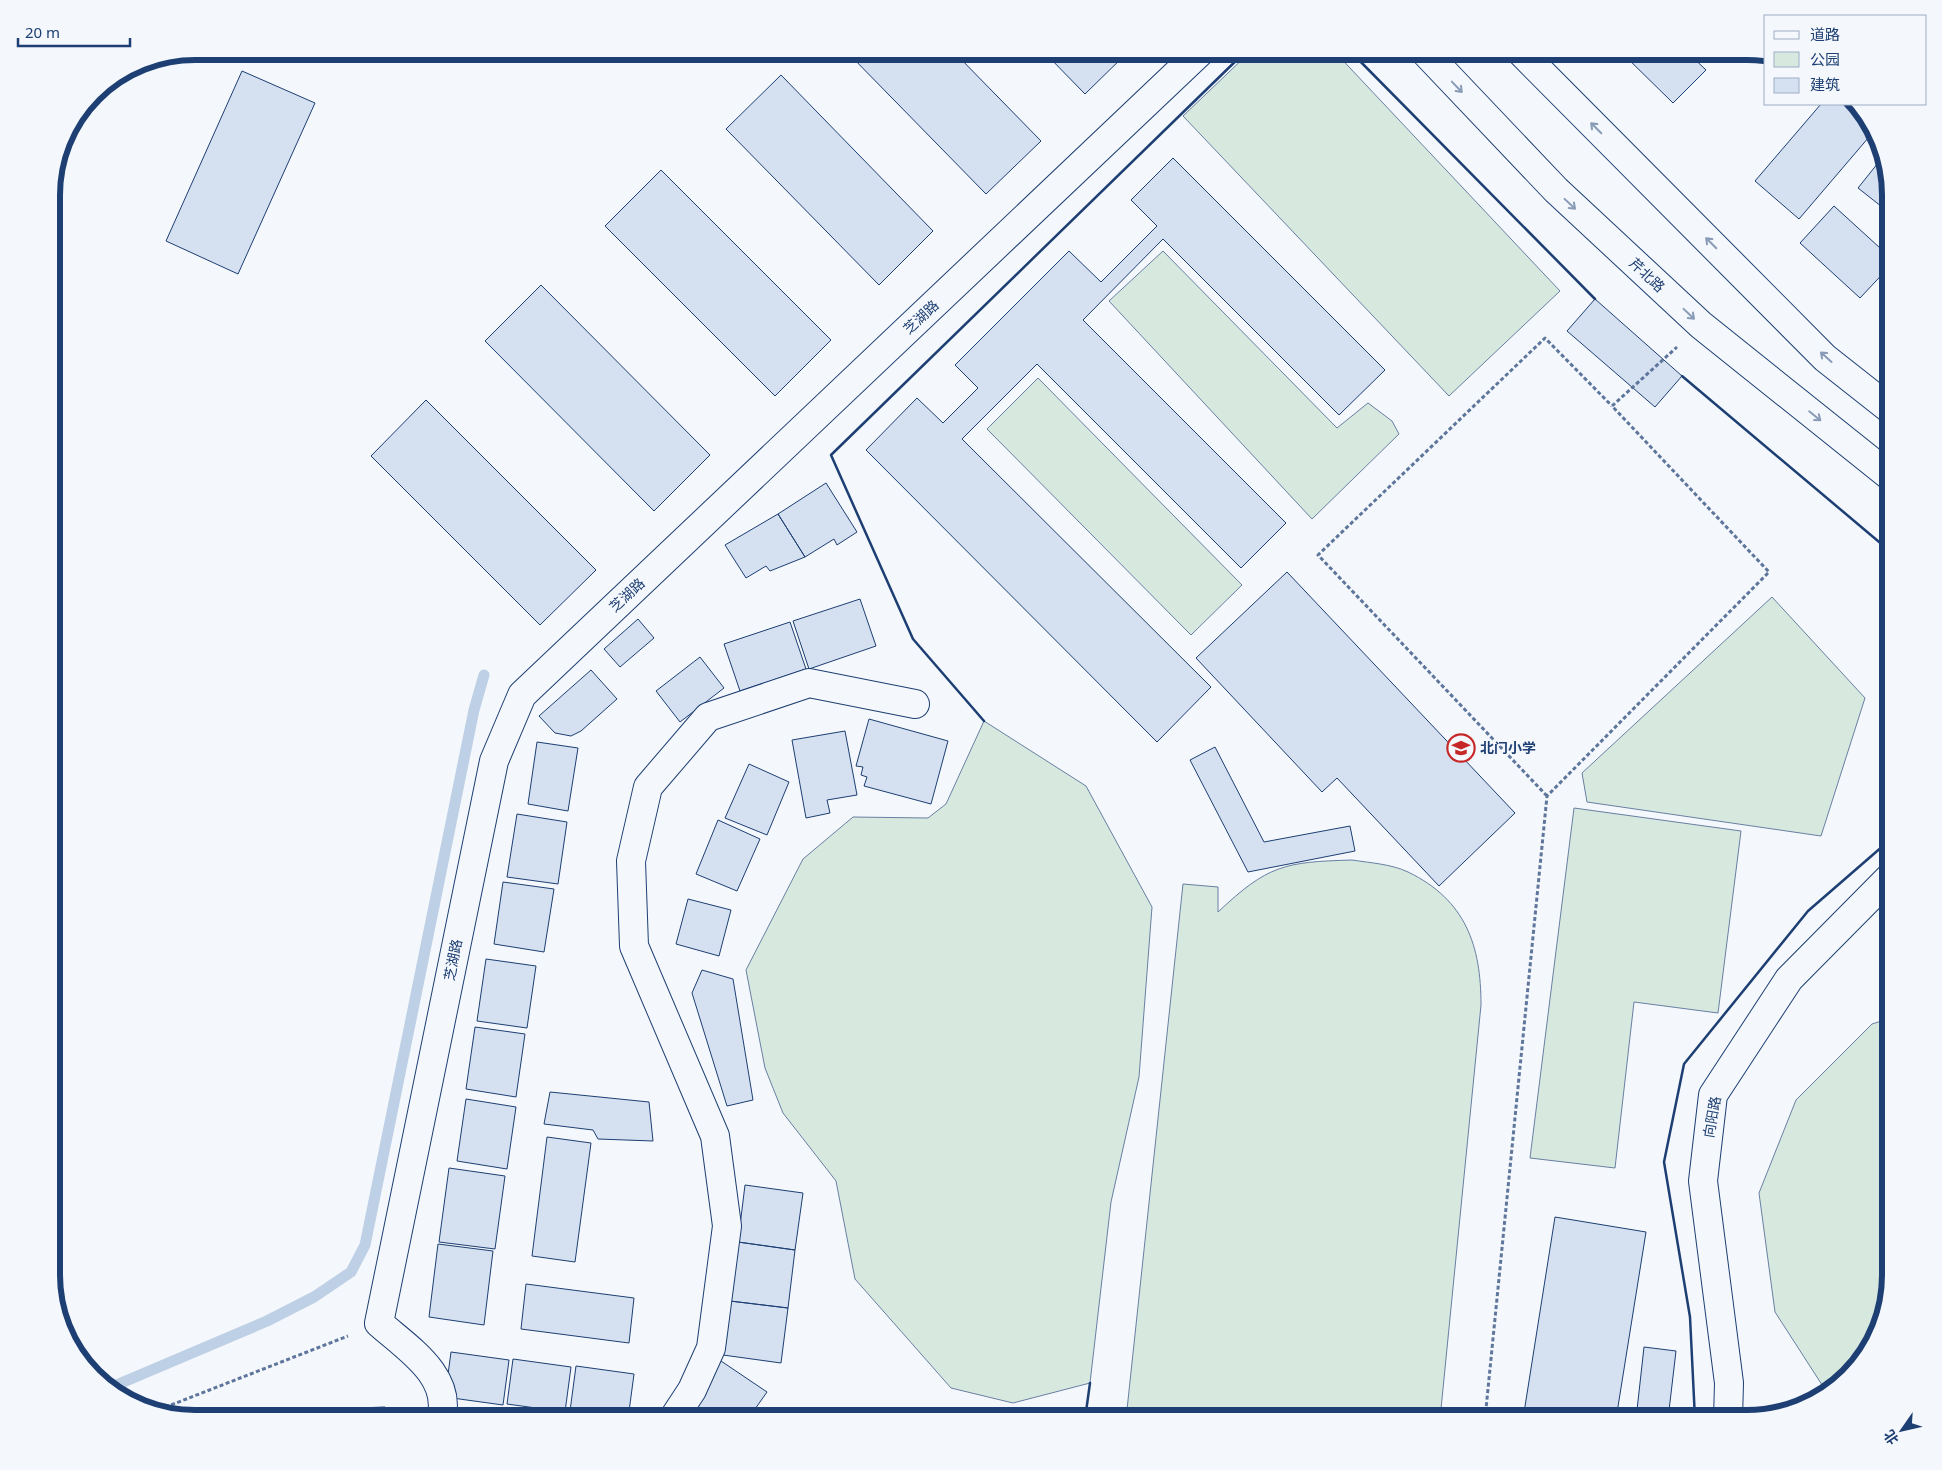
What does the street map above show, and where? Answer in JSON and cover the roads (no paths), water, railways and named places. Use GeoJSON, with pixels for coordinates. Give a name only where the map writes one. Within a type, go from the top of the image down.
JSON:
{"type":"FeatureCollection","features":[{"type":"Feature","properties":{"kind":"street","name":"芝湖路"},"geometry":{"type":"LineString","coordinates":[[444,1410],[440,1387],[430,1368],[380,1323],[494,761],[522,695],[1192,60]]}},
{"type":"Feature","properties":{"kind":"street","name":"芹北路"},"geometry":{"type":"LineString","coordinates":[[1433,60],[1556,190],[1702,325],[1882,470]]}},
{"type":"Feature","properties":{"kind":"street"},"geometry":{"type":"LineString","coordinates":[[1529,60],[1826,358],[1882,403]]}},
{"type":"Feature","properties":{"kind":"street"},"geometry":{"type":"LineString","coordinates":[[679,1410],[692,1390],[711,1348],[727,1226],[715,1136],[634,946],[631,861],[648,787],[708,717],[810,683],[915,704]]}},
{"type":"Feature","properties":{"kind":"street","name":"向阳路"},"geometry":{"type":"LineString","coordinates":[[1728,1410],[1729,1383],[1703,1181],[1713,1094],[1789,979],[1882,885]]}},
{"type":"Feature","properties":{"kind":"waterway"},"geometry":{"type":"LineString","coordinates":[[117,1385],[267,1321],[314,1297],[351,1272],[365,1245],[474,710],[484,675]]}},
{"type":"Feature","properties":{"kind":"place","name":"北门小学"},"geometry":{"type":"Point","coordinates":[1461,748]}}]}
